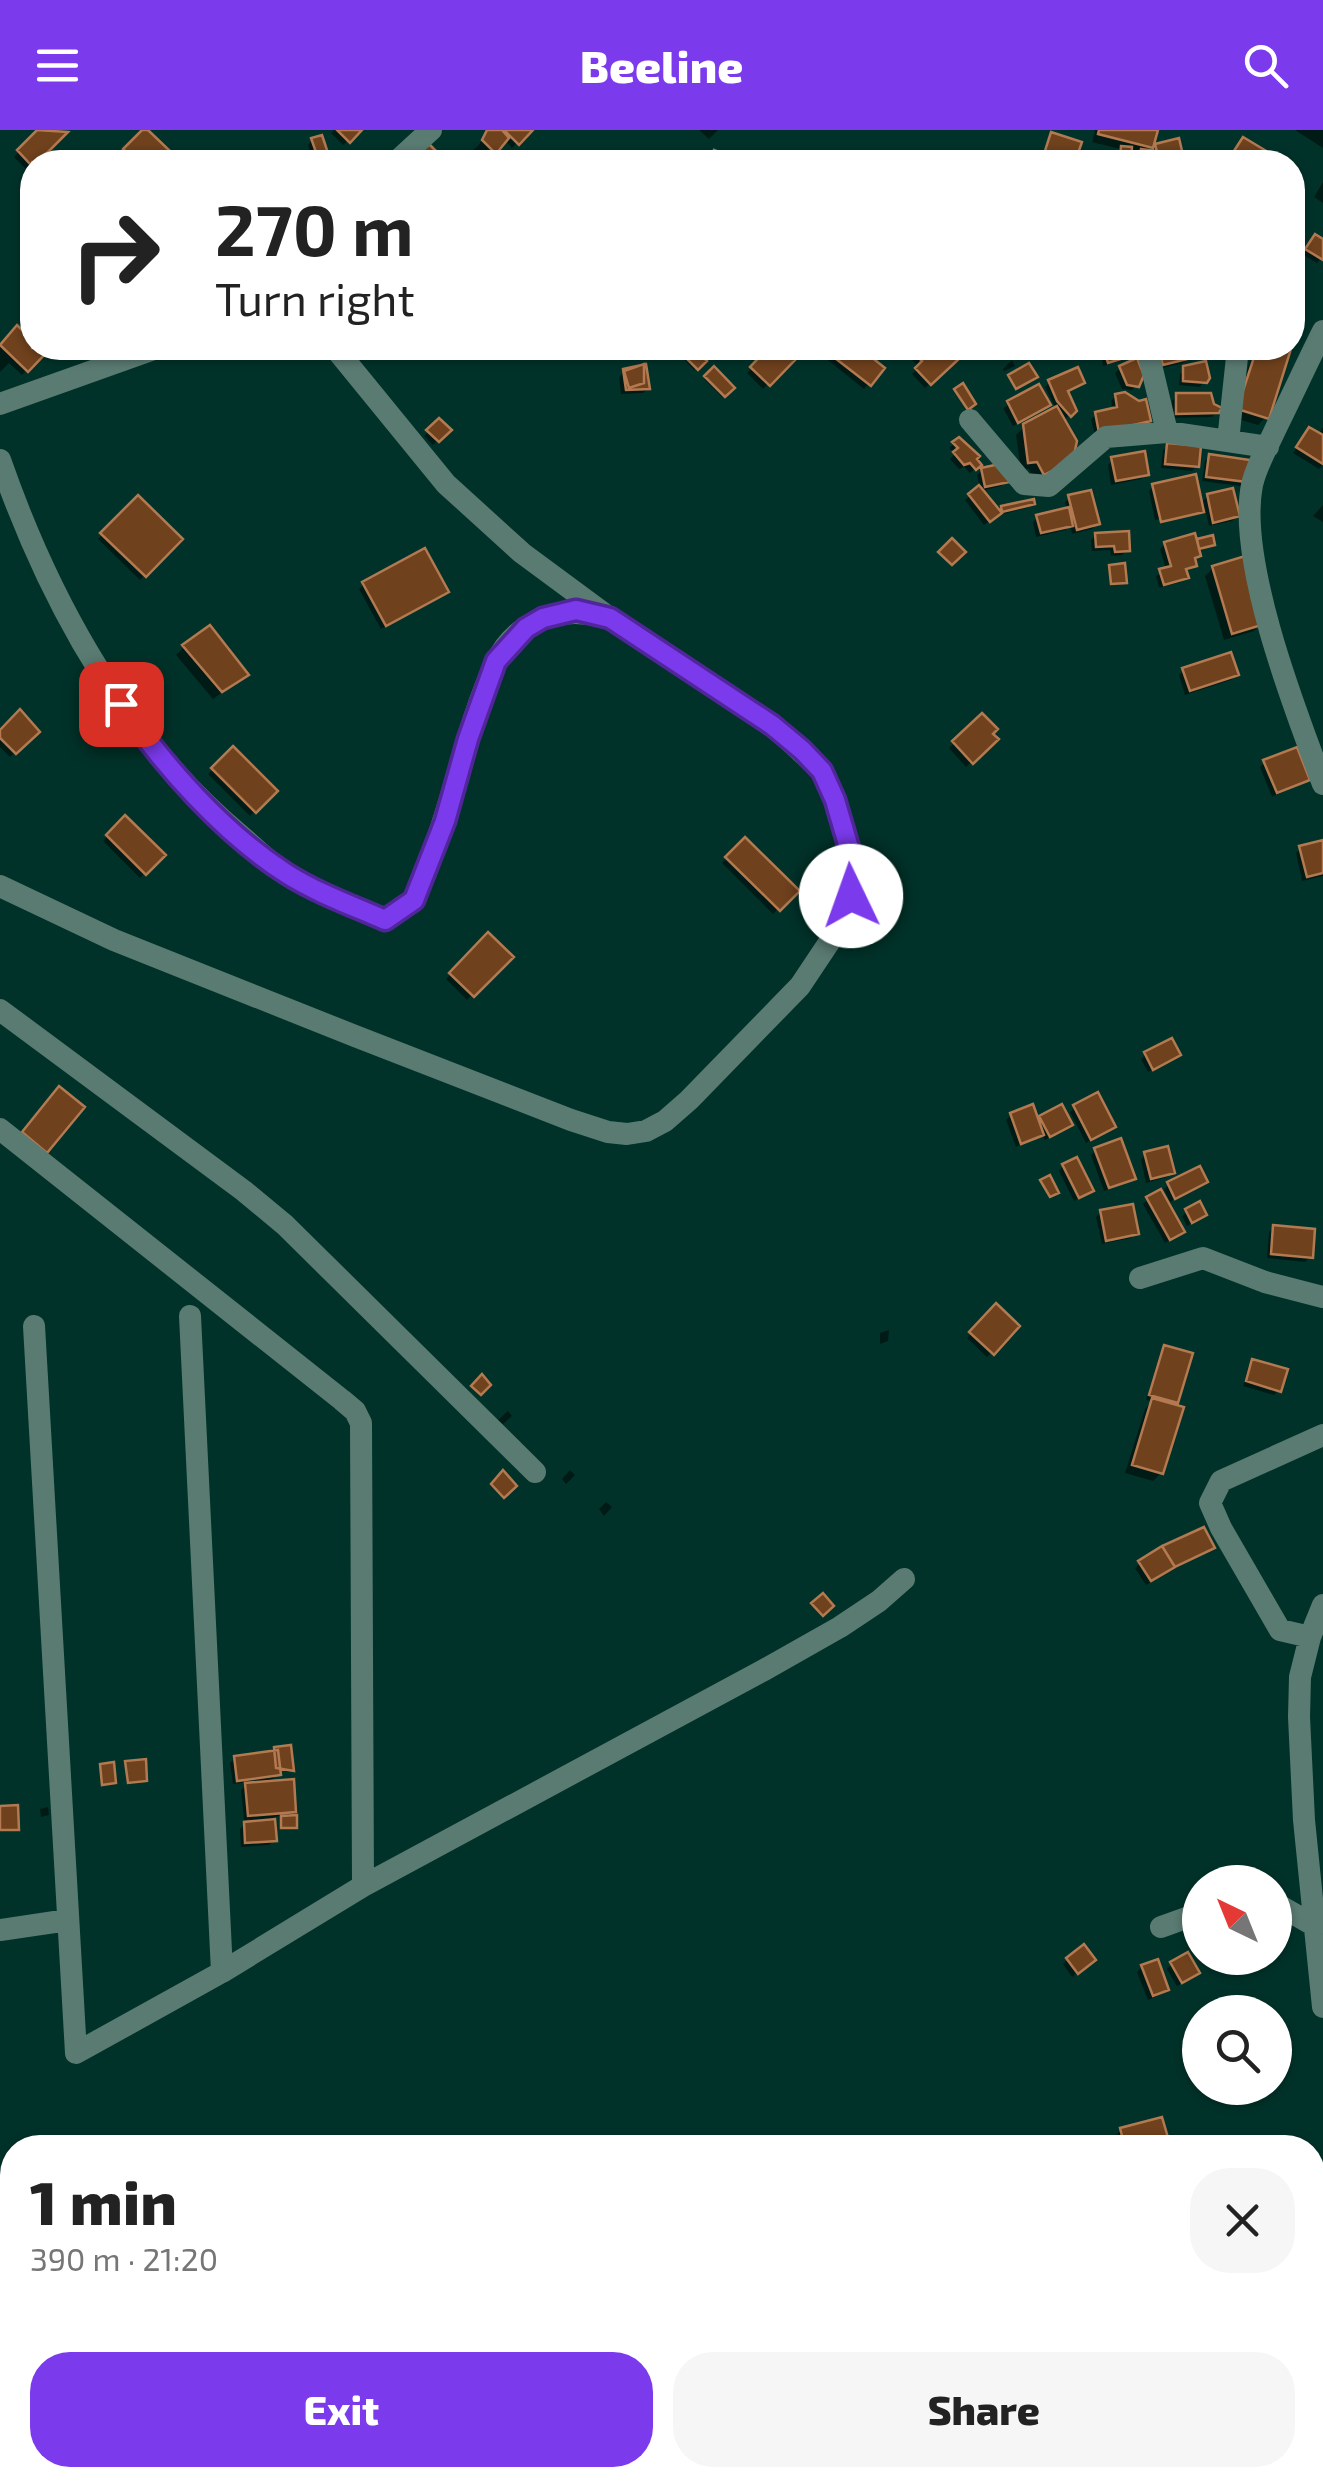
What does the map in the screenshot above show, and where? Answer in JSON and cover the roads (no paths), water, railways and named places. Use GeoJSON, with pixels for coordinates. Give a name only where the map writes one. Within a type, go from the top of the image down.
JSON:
{"type":"FeatureCollection","features":[{"type":"Feature","properties":{"kind":"street"},"geometry":{"type":"LineString","coordinates":[[409,150],[430,130]]}},
{"type":"Feature","properties":{"kind":"street"},"geometry":{"type":"LineString","coordinates":[[1323,331],[1253,482],[1249,513],[1252,551],[1292,702],[1323,784]]}},
{"type":"Feature","properties":{"kind":"street"},"geometry":{"type":"LineString","coordinates":[[0,404],[123,360]]}},
{"type":"Feature","properties":{"kind":"street"},"geometry":{"type":"LineString","coordinates":[[0,886],[114,940],[553,1113],[608,1132],[627,1134],[646,1131],[665,1121],[689,1100],[800,986],[844,920],[853,878],[846,834],[822,771],[772,725],[610,618],[522,553],[446,484],[345,360]]}},
{"type":"Feature","properties":{"kind":"street"},"geometry":{"type":"LineString","coordinates":[[1150,360],[1166,432]]}},
{"type":"Feature","properties":{"kind":"street"},"geometry":{"type":"LineString","coordinates":[[1228,440],[1237,360]]}},
{"type":"Feature","properties":{"kind":"street"},"geometry":{"type":"LineString","coordinates":[[970,420],[1024,484],[1038,488],[1049,486],[1106,437],[1166,432],[1268,447]]}},
{"type":"Feature","properties":{"kind":"street"},"geometry":{"type":"LineString","coordinates":[[0,460],[54,595],[108,686],[165,764],[224,822],[282,870],[385,920],[414,900],[445,821],[496,661],[514,638],[543,618],[576,610],[610,618]]}},
{"type":"Feature","properties":{"kind":"street"},"geometry":{"type":"LineString","coordinates":[[0,1010],[285,1225],[536,1472]]}},
{"type":"Feature","properties":{"kind":"street"},"geometry":{"type":"LineString","coordinates":[[0,1129],[355,1411],[361,1423],[363,1886]]}},
{"type":"Feature","properties":{"kind":"street"},"geometry":{"type":"LineString","coordinates":[[1140,1278],[1202,1258],[1265,1282],[1323,1297]]}},
{"type":"Feature","properties":{"kind":"street"},"geometry":{"type":"LineString","coordinates":[[190,1316],[222,1972]]}},
{"type":"Feature","properties":{"kind":"street"},"geometry":{"type":"LineString","coordinates":[[34,1326],[76,2053],[222,1972],[363,1886],[764,1670],[840,1626],[904,1579]]}},
{"type":"Feature","properties":{"kind":"street"},"geometry":{"type":"LineString","coordinates":[[1310,1637],[1280,1630],[1210,1503],[1221,1481],[1323,1435]]}},
{"type":"Feature","properties":{"kind":"street"},"geometry":{"type":"LineString","coordinates":[[1323,1605],[1300,1677],[1299,1717],[1304,1820],[1323,2007]]}},
{"type":"Feature","properties":{"kind":"street"},"geometry":{"type":"LineString","coordinates":[[1292,1913],[1315,1926]]}},
{"type":"Feature","properties":{"kind":"street"},"geometry":{"type":"LineString","coordinates":[[1161,1927],[1182,1919]]}},
{"type":"Feature","properties":{"kind":"street"},"geometry":{"type":"LineString","coordinates":[[0,1930],[68,1920]]}}]}
